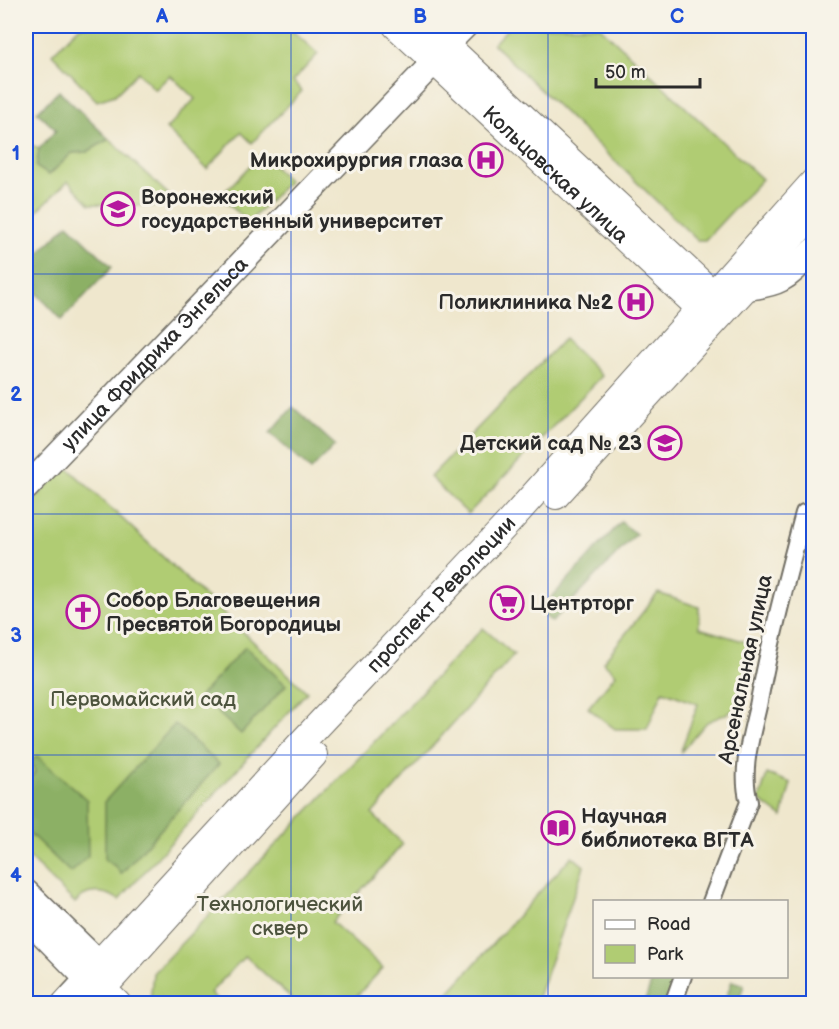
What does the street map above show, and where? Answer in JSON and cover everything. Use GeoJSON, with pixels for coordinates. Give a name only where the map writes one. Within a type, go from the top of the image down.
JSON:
{"type":"FeatureCollection","features":[{"type":"Feature","properties":{"kind":"main road","name":"Кольцовская улица"},"geometry":{"type":"LineString","coordinates":[[396,26],[440,54],[713,308]]}},
{"type":"Feature","properties":{"kind":"main road","name":"Кольцовская улица"},"geometry":{"type":"LineString","coordinates":[[426,26],[440,54]]}},
{"type":"Feature","properties":{"kind":"main road","name":"проспект Революции"},"geometry":{"type":"LineString","coordinates":[[97,990],[713,308],[813,181]]}},
{"type":"Feature","properties":{"kind":"main road","name":"проспект Революции"},"geometry":{"type":"LineString","coordinates":[[713,308],[745,288],[813,213]]}},
{"type":"Feature","properties":{"kind":"street","name":"улица Фридриха Энгельса"},"geometry":{"type":"LineString","coordinates":[[26,488],[465,26]]}},
{"type":"Feature","properties":{"kind":"street"},"geometry":{"type":"LineString","coordinates":[[745,288],[782,281],[813,250]]}},
{"type":"Feature","properties":{"kind":"street","name":"Арсенальная улица"},"geometry":{"type":"LineString","coordinates":[[712,900],[749,802],[744,786],[748,751],[772,631],[804,513]]}},
{"type":"Feature","properties":{"kind":"street"},"geometry":{"type":"LineString","coordinates":[[26,892],[97,990]]}},
{"type":"Feature","properties":{"kind":"street"},"geometry":{"type":"LineString","coordinates":[[26,917],[97,990]]}},
{"type":"Feature","properties":{"kind":"street"},"geometry":{"type":"LineString","coordinates":[[673,1004],[682,978]]}},
{"type":"Feature","properties":{"kind":"street","name":"проспект Революции"},"geometry":{"type":"LineString","coordinates":[[64,1004],[97,990]]}},
{"type":"Feature","properties":{"kind":"green space"},"geometry":{"type":"Polygon","coordinates":[[[80,26],[287,26],[318,54],[293,81],[302,91],[252,143],[241,132],[207,169],[166,129],[195,99],[170,75],[155,90],[138,72],[115,95],[97,101],[52,54],[80,26]]]}},
{"type":"Feature","properties":{"kind":"green space"},"geometry":{"type":"Polygon","coordinates":[[[510,26],[599,26],[762,179],[705,240],[697,240],[493,44],[510,26]]]}},
{"type":"Feature","properties":{"kind":"green space"},"geometry":{"type":"Polygon","coordinates":[[[59,91],[109,139],[87,152],[72,153],[49,175],[36,167],[39,149],[56,130],[37,112],[59,91]]]}},
{"type":"Feature","properties":{"kind":"green space"},"geometry":{"type":"Polygon","coordinates":[[[109,139],[168,194],[156,206],[90,204],[68,181],[26,222],[26,142],[39,149],[37,167],[49,175],[72,153],[87,152],[109,139]]]}},
{"type":"Feature","properties":{"kind":"green space"},"geometry":{"type":"Polygon","coordinates":[[[261,154],[289,181],[249,222],[220,197],[261,154]]]}},
{"type":"Feature","properties":{"kind":"green space"},"geometry":{"type":"Polygon","coordinates":[[[68,224],[112,267],[62,320],[26,282],[26,266],[68,224]]]}},
{"type":"Feature","properties":{"kind":"green space"},"geometry":{"type":"Polygon","coordinates":[[[564,339],[602,376],[468,514],[430,477],[564,339]]]}},
{"type":"Feature","properties":{"kind":"green space"},"geometry":{"type":"Polygon","coordinates":[[[293,407],[335,445],[311,470],[270,433],[293,407]]]}},
{"type":"Feature","properties":{"kind":"green space","name":"Первомайский сад"},"geometry":{"type":"Polygon","coordinates":[[[66,466],[307,692],[119,900],[108,894],[96,892],[79,898],[75,903],[26,855],[26,508],[66,466]]]}},
{"type":"Feature","properties":{"kind":"green space"},"geometry":{"type":"Polygon","coordinates":[[[621,522],[636,534],[552,622],[539,611],[621,522]]]}},
{"type":"Feature","properties":{"kind":"green space"},"geometry":{"type":"Polygon","coordinates":[[[658,593],[699,607],[699,628],[753,644],[735,710],[707,722],[680,753],[698,704],[663,691],[647,729],[615,729],[588,708],[616,674],[603,662],[658,593]]]}},
{"type":"Feature","properties":{"kind":"green space","name":"Технологический сквер"},"geometry":{"type":"Polygon","coordinates":[[[483,628],[514,655],[372,814],[403,844],[332,922],[383,968],[350,1003],[297,1003],[245,956],[210,993],[221,1003],[150,1003],[153,973],[483,628]]]}},
{"type":"Feature","properties":{"kind":"green space"},"geometry":{"type":"Polygon","coordinates":[[[245,647],[286,685],[241,734],[200,696],[245,647]]]}},
{"type":"Feature","properties":{"kind":"green space"},"geometry":{"type":"Polygon","coordinates":[[[175,724],[219,764],[121,874],[115,866],[105,860],[105,801],[175,724]]]}},
{"type":"Feature","properties":{"kind":"green space"},"geometry":{"type":"Polygon","coordinates":[[[37,756],[87,800],[88,856],[71,873],[26,830],[26,784],[35,772],[31,762],[37,756]]]}},
{"type":"Feature","properties":{"kind":"green space"},"geometry":{"type":"Polygon","coordinates":[[[767,774],[791,783],[782,817],[759,800],[767,774]]]}},
{"type":"Feature","properties":{"kind":"green space"},"geometry":{"type":"Polygon","coordinates":[[[572,856],[584,866],[536,1003],[446,1003],[442,1000],[572,856]]]}},
{"type":"Feature","properties":{"kind":"green space"},"geometry":{"type":"Polygon","coordinates":[[[653,978],[677,978],[666,1003],[644,1004],[653,978]]]}},
{"type":"Feature","properties":{"kind":"green space"},"geometry":{"type":"Polygon","coordinates":[[[732,981],[744,985],[738,1003],[724,1003],[732,981]]]}},
{"type":"Feature","properties":{"kind":"place","name":"Микрохирургия глаза"},"geometry":{"type":"Point","coordinates":[486,160]}},
{"type":"Feature","properties":{"kind":"place","name":"Воронежский государственный университет"},"geometry":{"type":"Point","coordinates":[118,209]}},
{"type":"Feature","properties":{"kind":"place","name":"Поликлиника №2"},"geometry":{"type":"Point","coordinates":[636,302]}},
{"type":"Feature","properties":{"kind":"place","name":"Детский сад № 23"},"geometry":{"type":"Point","coordinates":[665,443]}},
{"type":"Feature","properties":{"kind":"place","name":"Центрторг"},"geometry":{"type":"Point","coordinates":[507,603]}},
{"type":"Feature","properties":{"kind":"place","name":"Собор Благовещения Пресвятой Богородицы"},"geometry":{"type":"Point","coordinates":[83,612]}},
{"type":"Feature","properties":{"kind":"place","name":"Научная библиотека ВГТА"},"geometry":{"type":"Point","coordinates":[558,828]}}]}
